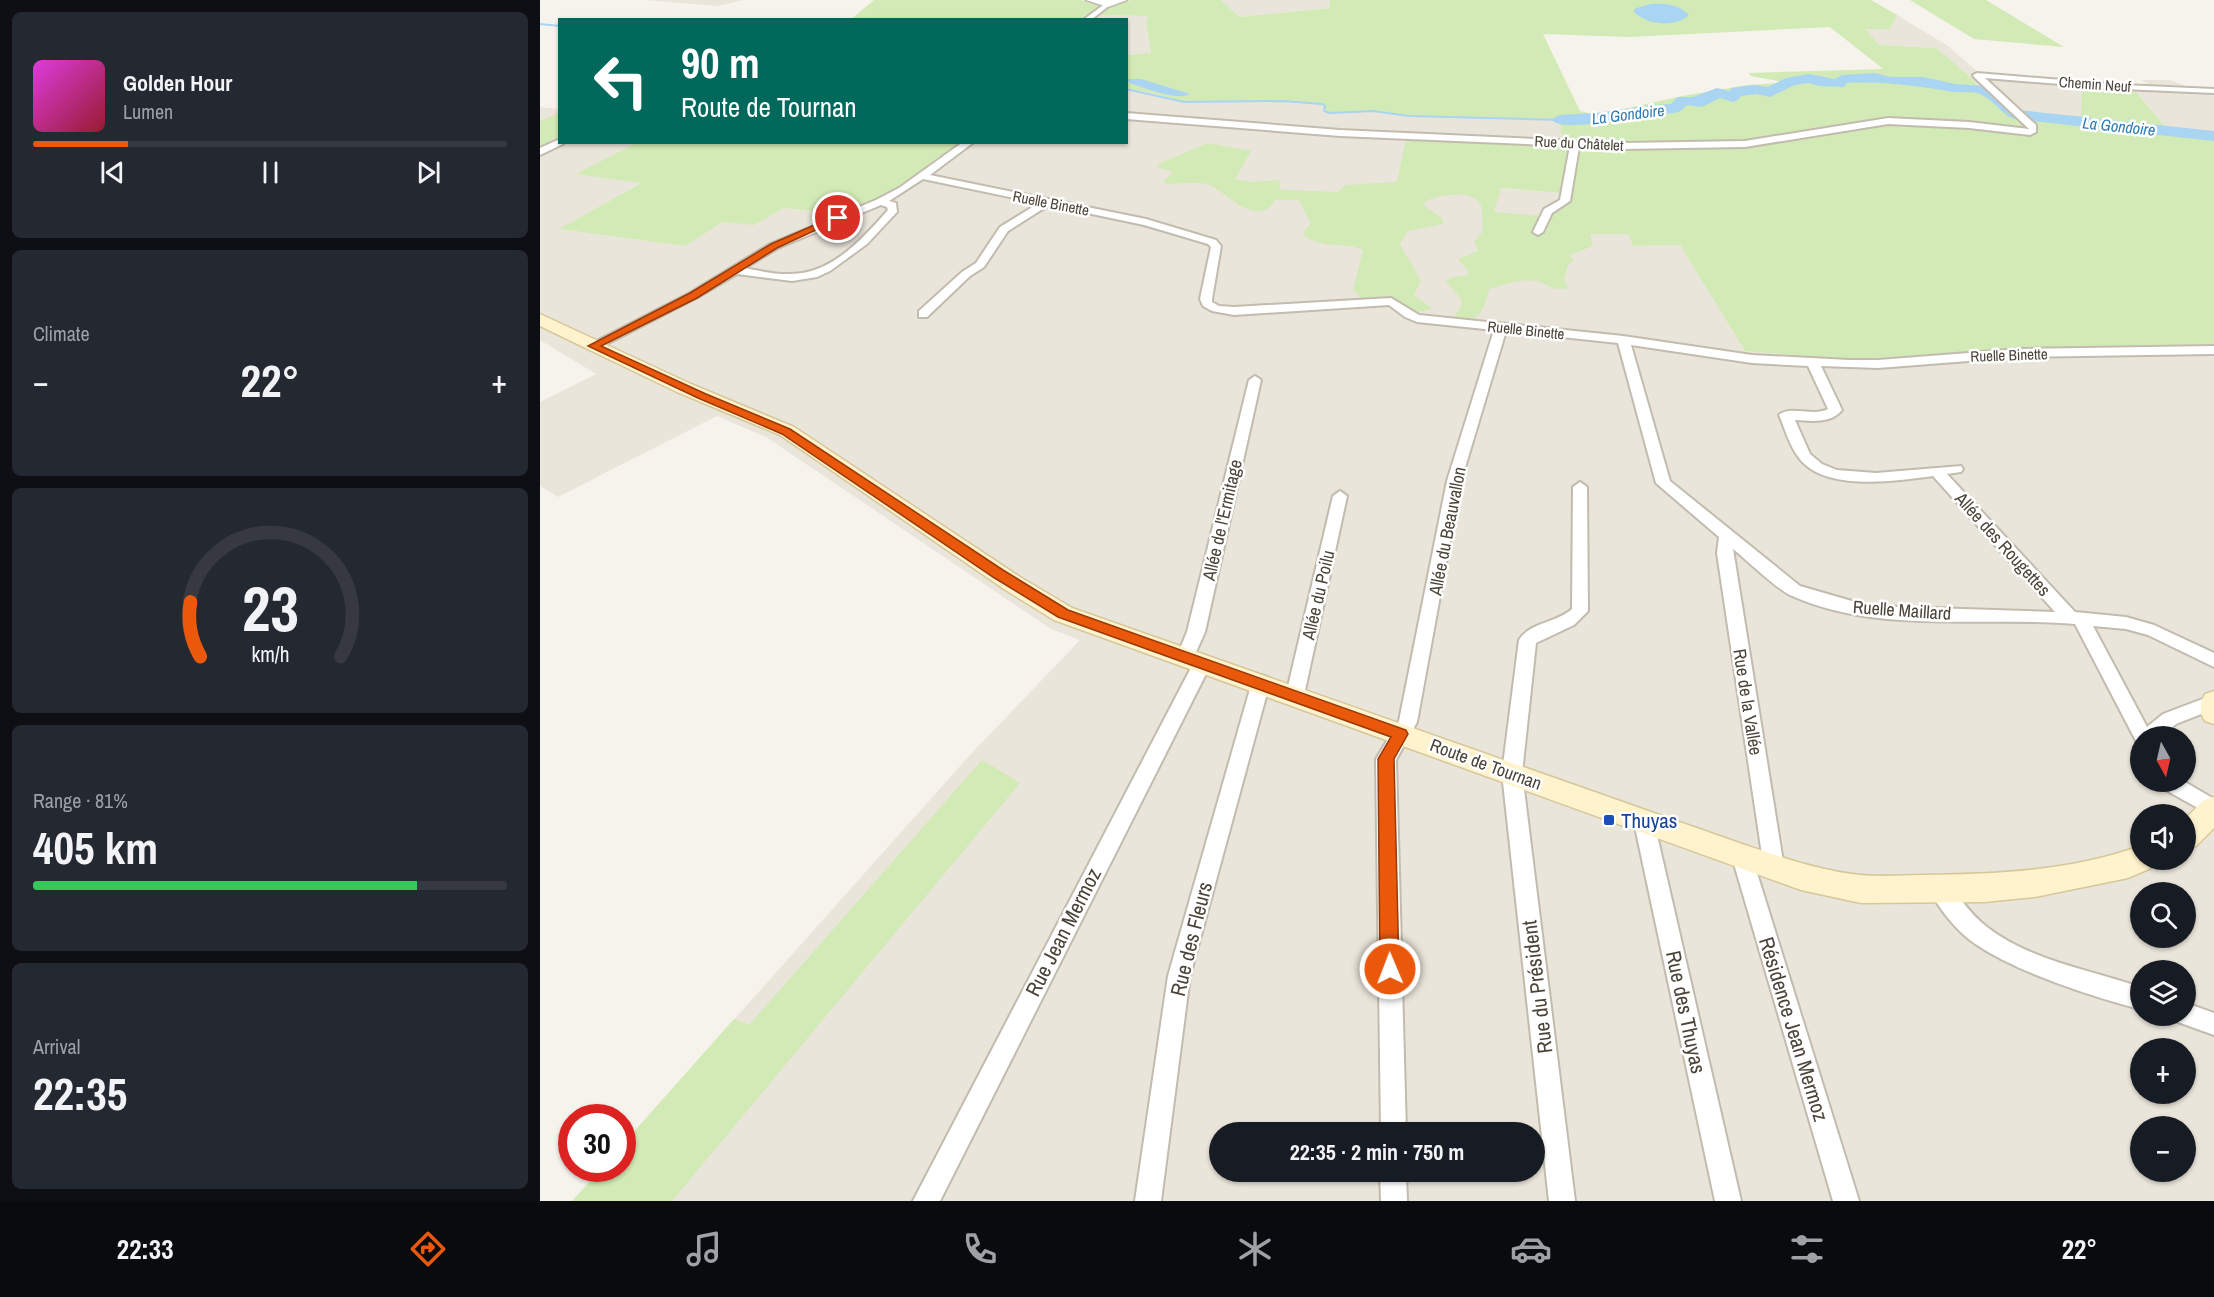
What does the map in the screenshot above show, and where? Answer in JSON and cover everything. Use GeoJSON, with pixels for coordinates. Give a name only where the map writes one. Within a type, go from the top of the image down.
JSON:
{"type":"FeatureCollection","features":[{"type":"Feature","properties":{"kind":"main road","name":"Route de Tournan"},"geometry":{"type":"LineString","coordinates":[[540,319],[702,396],[786,431],[1012,583],[1063,614],[1193,661],[1261,682],[1774,868],[1861,890],[1940,889],[2035,883],[2130,864]]}},
{"type":"Feature","properties":{"kind":"main road"},"geometry":{"type":"LineString","coordinates":[[2214,702],[2214,714]]}},
{"type":"Feature","properties":{"kind":"main road"},"geometry":{"type":"LineString","coordinates":[[2196,827],[2214,809]]}},
{"type":"Feature","properties":{"kind":"street"},"geometry":{"type":"LineString","coordinates":[[1090,0],[1108,4]]}},
{"type":"Feature","properties":{"kind":"street"},"geometry":{"type":"LineString","coordinates":[[1089,18],[1108,4],[1123,0]]}},
{"type":"Feature","properties":{"kind":"street","name":"Chemin Neuf"},"geometry":{"type":"LineString","coordinates":[[2030,127],[1977,75],[2123,87],[2214,91]]}},
{"type":"Feature","properties":{"kind":"street","name":"Rue du Châtelet"},"geometry":{"type":"LineString","coordinates":[[1128,116],[1340,133],[1630,146],[1745,144],[1888,121],[2030,127]]}},
{"type":"Feature","properties":{"kind":"street"},"geometry":{"type":"LineString","coordinates":[[1538,232],[1548,211],[1565,201],[1575,142]]}},
{"type":"Feature","properties":{"kind":"street"},"geometry":{"type":"LineString","coordinates":[[540,152],[558,143]]}},
{"type":"Feature","properties":{"kind":"street"},"geometry":{"type":"LineString","coordinates":[[593,346],[694,296],[792,237],[880,202],[902,190],[967,144]]}},
{"type":"Feature","properties":{"kind":"street","name":"Ruelle Binette"},"geometry":{"type":"LineString","coordinates":[[921,176],[1146,222],[1212,242],[1216,246],[1206,299],[1208,304],[1216,309],[1234,311],[1391,301],[1408,316],[1417,318],[1623,340],[1752,359],[1813,362],[1878,364],[2020,353],[2214,350]]}},
{"type":"Feature","properties":{"kind":"street"},"geometry":{"type":"LineString","coordinates":[[735,270],[792,278],[814,274],[843,259],[875,232],[893,210],[892,205],[880,202]]}},
{"type":"Feature","properties":{"kind":"street"},"geometry":{"type":"LineString","coordinates":[[923,314],[966,274],[980,265],[1004,229],[1046,203]]}},
{"type":"Feature","properties":{"kind":"street","name":"Allée du Beauvallon"},"geometry":{"type":"LineString","coordinates":[[1393,1122],[1386,759],[1408,722],[1454,480],[1501,328]]}},
{"type":"Feature","properties":{"kind":"street","name":"Ruelle Maillard"},"geometry":{"type":"LineString","coordinates":[[1623,340],[1663,483],[1794,590],[1828,603],[1869,612],[2076,618],[2126,623],[2154,631],[2214,661]]}},
{"type":"Feature","properties":{"kind":"street","name":"Allée des Rougettes"},"geometry":{"type":"LineString","coordinates":[[1813,362],[1835,410],[1824,416],[1786,416],[1806,459],[1820,469],[1844,476],[1867,479],[1956,469]]}},
{"type":"Feature","properties":{"kind":"street","name":"Allée de l'Ermitage"},"geometry":{"type":"LineString","coordinates":[[1193,661],[1196,632],[1255,380]]}},
{"type":"Feature","properties":{"kind":"street","name":"Allée des Rougettes"},"geometry":{"type":"LineString","coordinates":[[1936,471],[2076,618],[2137,726]]}},
{"type":"Feature","properties":{"kind":"street","name":"Rue du Président"},"geometry":{"type":"LineString","coordinates":[[1562,1201],[1512,773],[1528,640],[1537,632],[1572,620],[1580,611],[1580,487]]}},
{"type":"Feature","properties":{"kind":"street","name":"Allée du Poilu"},"geometry":{"type":"LineString","coordinates":[[1295,695],[1340,496]]}},
{"type":"Feature","properties":{"kind":"street","name":"Rue de la Vallée"},"geometry":{"type":"LineString","coordinates":[[1727,536],[1727,564],[1774,868]]}},
{"type":"Feature","properties":{"kind":"street","name":"Rue Jean Mermoz"},"geometry":{"type":"LineString","coordinates":[[926,1201],[1193,661]]}},
{"type":"Feature","properties":{"kind":"street","name":"Rue des Fleurs"},"geometry":{"type":"LineString","coordinates":[[1148,1201],[1179,976],[1261,682]]}},
{"type":"Feature","properties":{"kind":"street"},"geometry":{"type":"LineString","coordinates":[[2158,726],[2176,715],[2214,702]]}},
{"type":"Feature","properties":{"kind":"street"},"geometry":{"type":"LineString","coordinates":[[2186,792],[2214,809]]}},
{"type":"Feature","properties":{"kind":"street","name":"Rue des Thuyas"},"geometry":{"type":"LineString","coordinates":[[1644,822],[1728,1201]]}},
{"type":"Feature","properties":{"kind":"street","name":"Résidence Jean Mermoz"},"geometry":{"type":"LineString","coordinates":[[1742,857],[1846,1201]]}},
{"type":"Feature","properties":{"kind":"street"},"geometry":{"type":"LineString","coordinates":[[1940,889],[1968,924],[1984,938],[2021,957],[2130,995]]}},
{"type":"Feature","properties":{"kind":"street"},"geometry":{"type":"LineString","coordinates":[[2196,1018],[2214,1024]]}},
{"type":"Feature","properties":{"kind":"street"},"geometry":{"type":"LineString","coordinates":[[1393,1182],[1394,1201]]}},
{"type":"Feature","properties":{"kind":"shaded area"},"geometry":{"type":"Polygon","coordinates":[[[646,0],[743,0],[718,6],[646,0]]]}},
{"type":"Feature","properties":{"kind":"shaded area"},"geometry":{"type":"Polygon","coordinates":[[[1221,0],[1329,0],[1330,8],[1239,17],[1221,0]]]}},
{"type":"Feature","properties":{"kind":"shaded area"},"geometry":{"type":"Polygon","coordinates":[[[1085,15],[1149,16],[1146,24],[1151,54],[1128,55],[1128,18],[1082,18],[1085,15]]]}},
{"type":"Feature","properties":{"kind":"shaded area"},"geometry":{"type":"Polygon","coordinates":[[[1897,15],[1948,46],[1978,72],[2144,86],[2150,85],[2141,80],[2171,80],[2188,87],[2214,89],[2214,133],[2169,131],[2136,92],[2082,88],[2082,116],[2005,111],[1936,48],[1879,45],[1864,29],[1890,29],[1897,15]]]}},
{"type":"Feature","properties":{"kind":"shaded area"},"geometry":{"type":"Polygon","coordinates":[[[1128,89],[1184,102],[1283,101],[1322,104],[1330,113],[1373,111],[1409,116],[1560,120],[1562,144],[1471,186],[1572,194],[1569,203],[1551,213],[1545,233],[1628,234],[1633,246],[1680,245],[1745,351],[1850,360],[1989,350],[2214,344],[2214,1201],[572,1201],[601,1182],[636,1182],[636,1129],[969,756],[1080,640],[1051,629],[766,437],[717,416],[558,497],[540,486],[540,402],[596,374],[540,340],[540,107],[558,109],[558,144],[634,144],[578,174],[642,182],[560,229],[685,246],[723,222],[754,224],[784,208],[839,214],[873,201],[960,144],[1128,144],[1128,89]]]}},
{"type":"Feature","properties":{"kind":"green space"},"geometry":{"type":"Polygon","coordinates":[[[874,0],[1080,0],[1112,5],[1132,0],[1221,0],[1239,17],[1330,8],[1329,0],[1871,0],[1897,15],[1890,29],[1865,29],[1879,45],[1936,48],[2005,111],[2081,116],[2082,88],[2136,92],[2169,131],[2214,133],[2214,344],[1989,350],[1850,360],[1745,351],[1680,245],[1633,246],[1628,234],[1590,234],[1593,246],[1569,255],[1574,261],[1568,265],[1564,279],[1568,288],[1555,288],[1541,282],[1525,280],[1489,289],[1485,303],[1478,314],[1474,318],[1461,321],[1453,319],[1461,306],[1461,299],[1446,281],[1450,278],[1468,275],[1468,271],[1458,259],[1478,251],[1474,241],[1481,233],[1483,225],[1480,203],[1476,199],[1462,195],[1446,195],[1426,201],[1424,206],[1442,218],[1443,224],[1408,231],[1400,244],[1421,281],[1414,295],[1432,308],[1420,312],[1388,298],[1361,298],[1353,290],[1363,250],[1318,242],[1304,235],[1305,229],[1311,224],[1299,200],[1275,200],[1267,209],[1259,212],[1250,210],[1206,184],[1167,184],[1164,181],[1173,172],[1157,167],[1158,164],[1208,143],[1251,151],[1235,179],[1251,182],[1277,180],[1281,183],[1279,189],[1284,190],[1337,192],[1346,185],[1397,182],[1406,139],[1562,143],[1560,120],[1409,116],[1373,111],[1330,113],[1324,111],[1325,106],[1322,104],[1283,101],[1184,102],[1128,89],[1128,55],[1151,53],[1146,24],[1148,16],[1085,15],[1082,18],[852,18],[874,0]],[[1830,27],[1629,37],[1543,34],[1580,111],[1597,115],[1677,97],[1747,85],[1780,83],[1751,76],[1748,73],[1883,69],[1830,27]],[[1501,188],[1494,212],[1550,217],[1551,213],[1569,203],[1572,194],[1501,188]]]}},
{"type":"Feature","properties":{"kind":"green space"},"geometry":{"type":"Polygon","coordinates":[[[1910,0],[1986,0],[2064,47],[1974,39],[1910,0]]]}},
{"type":"Feature","properties":{"kind":"green space"},"geometry":{"type":"Polygon","coordinates":[[[558,113],[558,138],[540,147],[540,121],[558,113]]]}},
{"type":"Feature","properties":{"kind":"green space"},"geometry":{"type":"Polygon","coordinates":[[[634,144],[960,144],[937,158],[904,184],[873,201],[839,214],[784,208],[754,225],[723,222],[685,246],[559,229],[641,183],[576,174],[634,144]]]}},
{"type":"Feature","properties":{"kind":"green space"},"geometry":{"type":"Polygon","coordinates":[[[982,760],[1020,783],[672,1201],[572,1201],[589,1182],[636,1182],[636,1129],[734,1019],[749,1025],[982,760]]]}},
{"type":"Feature","properties":{"kind":"water"},"geometry":{"type":"Polygon","coordinates":[[[1650,4],[1671,5],[1681,8],[1689,15],[1676,22],[1661,23],[1646,20],[1634,12],[1634,9],[1650,4]]]}},
{"type":"Feature","properties":{"kind":"water"},"geometry":{"type":"Polygon","coordinates":[[[1128,79],[1141,79],[1190,94],[1178,96],[1161,93],[1130,83],[1128,79]]]}},
{"type":"Feature","properties":{"kind":"waterway","name":"La Gondoire"},"geometry":{"type":"LineString","coordinates":[[540,24],[558,26]]}},
{"type":"Feature","properties":{"kind":"waterway","name":"La Gondoire"},"geometry":{"type":"LineString","coordinates":[[1560,120],[1606,118],[1651,109],[1675,108],[1683,100],[1702,102],[1700,98],[1710,98],[1717,93],[1733,97],[1737,91],[1748,92],[1754,89],[1770,92],[1791,81],[1809,78],[1819,82],[1839,84],[1842,79],[1875,77],[1890,81],[1923,81],[1955,88],[1983,89],[2015,114],[2214,136]]}},
{"type":"Feature","properties":{"kind":"waterway","name":"La Gondoire"},"geometry":{"type":"LineString","coordinates":[[1128,89],[1184,102],[1283,101],[1322,104],[1325,106],[1324,111],[1330,113],[1373,111],[1409,116],[1560,120]]}},
{"type":"Feature","properties":{"kind":"place","name":"Thuyas"},"geometry":{"type":"Point","coordinates":[1609,820]}},
{"type":"Feature","properties":{"kind":"route"},"geometry":{"type":"LineString","coordinates":[[838,218],[774,246],[694,296],[593,346],[720,404],[786,431],[998,574],[1063,614],[1188,660],[1261,682],[1400,734],[1386,759],[1390,969]]}}]}
